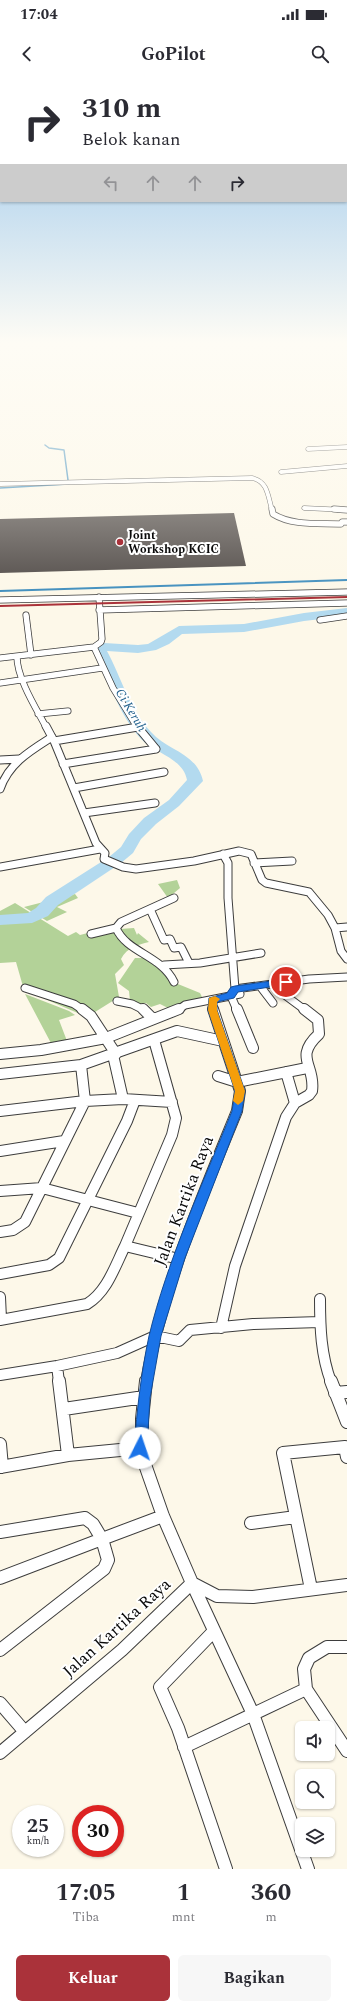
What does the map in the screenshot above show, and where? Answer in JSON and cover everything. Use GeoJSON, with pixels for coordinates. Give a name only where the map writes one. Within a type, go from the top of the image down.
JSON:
{"type":"FeatureCollection","features":[{"type":"Feature","properties":{"kind":"street"},"geometry":{"type":"LineString","coordinates":[[308,449],[347,447]]}},
{"type":"Feature","properties":{"kind":"street"},"geometry":{"type":"LineString","coordinates":[[281,472],[347,466]]}},
{"type":"Feature","properties":{"kind":"street"},"geometry":{"type":"LineString","coordinates":[[0,484],[252,478],[258,479],[265,484],[275,517],[292,520],[344,523],[347,510],[304,508]]}},
{"type":"Feature","properties":{"kind":"street"},"geometry":{"type":"LineString","coordinates":[[0,600],[347,592]]}},
{"type":"Feature","properties":{"kind":"street"},"geometry":{"type":"LineString","coordinates":[[0,658],[94,647],[101,642],[102,639],[98,597]]}},
{"type":"Feature","properties":{"kind":"street"},"geometry":{"type":"LineString","coordinates":[[99,610],[347,603]]}},
{"type":"Feature","properties":{"kind":"street"},"geometry":{"type":"LineString","coordinates":[[26,615],[31,655]]}},
{"type":"Feature","properties":{"kind":"street"},"geometry":{"type":"LineString","coordinates":[[320,620],[347,616]]}},
{"type":"Feature","properties":{"kind":"street"},"geometry":{"type":"LineString","coordinates":[[64,764],[156,749],[138,727],[102,668],[94,647]]}},
{"type":"Feature","properties":{"kind":"street"},"geometry":{"type":"LineString","coordinates":[[17,657],[17,664],[25,679],[38,714],[53,739],[100,849],[105,854],[104,859],[123,868],[136,869],[194,861],[223,854],[239,852],[251,854],[262,880],[266,883],[309,892],[328,915],[347,959]]}},
{"type":"Feature","properties":{"kind":"street"},"geometry":{"type":"LineString","coordinates":[[0,683],[102,668]]}},
{"type":"Feature","properties":{"kind":"street"},"geometry":{"type":"LineString","coordinates":[[38,714],[68,711]]}},
{"type":"Feature","properties":{"kind":"street"},"geometry":{"type":"LineString","coordinates":[[0,789],[2,777],[19,759],[53,739],[138,727]]}},
{"type":"Feature","properties":{"kind":"street"},"geometry":{"type":"LineString","coordinates":[[0,760],[19,759]]}},
{"type":"Feature","properties":{"kind":"street"},"geometry":{"type":"LineString","coordinates":[[74,788],[164,772]]}},
{"type":"Feature","properties":{"kind":"street"},"geometry":{"type":"LineString","coordinates":[[84,813],[155,803]]}},
{"type":"Feature","properties":{"kind":"street"},"geometry":{"type":"LineString","coordinates":[[0,867],[100,849]]}},
{"type":"Feature","properties":{"kind":"street"},"geometry":{"type":"LineString","coordinates":[[223,854],[228,863],[228,898],[234,993],[253,1048]]}},
{"type":"Feature","properties":{"kind":"street"},"geometry":{"type":"LineString","coordinates":[[254,864],[292,861]]}},
{"type":"Feature","properties":{"kind":"street"},"geometry":{"type":"LineString","coordinates":[[91,934],[116,928],[120,922],[174,898]]}},
{"type":"Feature","properties":{"kind":"street"},"geometry":{"type":"LineString","coordinates":[[150,909],[164,940],[170,940],[174,948],[181,947],[189,963]]}},
{"type":"Feature","properties":{"kind":"street"},"geometry":{"type":"LineString","coordinates":[[116,928],[124,939],[164,965],[174,982]]}},
{"type":"Feature","properties":{"kind":"street"},"geometry":{"type":"LineString","coordinates":[[334,928],[347,928]]}},
{"type":"Feature","properties":{"kind":"street"},"geometry":{"type":"LineString","coordinates":[[164,965],[261,953]]}},
{"type":"Feature","properties":{"kind":"street"},"geometry":{"type":"LineString","coordinates":[[0,1054],[41,1050],[104,1034],[151,1016],[177,1011],[185,1005],[212,1000],[234,993],[276,985],[347,977]]}},
{"type":"Feature","properties":{"kind":"street"},"geometry":{"type":"LineString","coordinates":[[221,1328],[235,1266],[286,1117],[295,1103],[310,1094],[314,1085],[307,1068],[308,1045],[319,1034],[318,1020],[282,993],[276,985]]}},
{"type":"Feature","properties":{"kind":"street"},"geometry":{"type":"LineString","coordinates":[[25,988],[74,1004],[91,1016],[104,1034],[114,1055],[123,1100]]}},
{"type":"Feature","properties":{"kind":"street"},"geometry":{"type":"LineString","coordinates":[[261,988],[273,1003]]}},
{"type":"Feature","properties":{"kind":"street","name":"Jalan Kartika Raya"},"geometry":{"type":"LineString","coordinates":[[0,1753],[122,1650],[192,1583],[163,1516],[160,1504],[144,1466],[140,1448],[144,1398],[155,1336],[179,1258],[237,1111],[240,1091],[213,1010],[212,1000]]}},
{"type":"Feature","properties":{"kind":"street"},"geometry":{"type":"LineString","coordinates":[[117,1001],[127,1001],[151,1016]]}},
{"type":"Feature","properties":{"kind":"street"},"geometry":{"type":"LineString","coordinates":[[0,1074],[81,1065],[114,1055],[180,1031],[223,1041]]}},
{"type":"Feature","properties":{"kind":"street"},"geometry":{"type":"LineString","coordinates":[[0,1297],[1,1319],[87,1304],[94,1301],[109,1278],[125,1246],[172,1135],[176,1118],[154,1040]]}},
{"type":"Feature","properties":{"kind":"street"},"geometry":{"type":"LineString","coordinates":[[0,1232],[13,1230],[25,1222],[85,1101],[81,1065]]}},
{"type":"Feature","properties":{"kind":"street"},"geometry":{"type":"LineString","coordinates":[[218,1076],[237,1082],[307,1068]]}},
{"type":"Feature","properties":{"kind":"street"},"geometry":{"type":"LineString","coordinates":[[286,1072],[295,1103]]}},
{"type":"Feature","properties":{"kind":"street"},"geometry":{"type":"LineString","coordinates":[[0,1111],[85,1101],[135,1100],[172,1102]]}},
{"type":"Feature","properties":{"kind":"street"},"geometry":{"type":"LineString","coordinates":[[0,1274],[54,1263],[59,1258],[89,1200],[135,1100]]}},
{"type":"Feature","properties":{"kind":"street"},"geometry":{"type":"LineString","coordinates":[[0,1151],[64,1141]]}},
{"type":"Feature","properties":{"kind":"street"},"geometry":{"type":"LineString","coordinates":[[0,1192],[42,1188],[138,1213]]}},
{"type":"Feature","properties":{"kind":"street"},"geometry":{"type":"LineString","coordinates":[[125,1246],[179,1258]]}},
{"type":"Feature","properties":{"kind":"street"},"geometry":{"type":"LineString","coordinates":[[320,1299],[320,1322],[324,1363],[347,1422]]}},
{"type":"Feature","properties":{"kind":"street"},"geometry":{"type":"LineString","coordinates":[[0,1375],[57,1366],[117,1353],[155,1336],[179,1341],[190,1330],[253,1324],[320,1322]]}},
{"type":"Feature","properties":{"kind":"street"},"geometry":{"type":"LineString","coordinates":[[57,1366],[64,1409],[68,1456]]}},
{"type":"Feature","properties":{"kind":"street"},"geometry":{"type":"LineString","coordinates":[[335,1393],[347,1392]]}},
{"type":"Feature","properties":{"kind":"street"},"geometry":{"type":"LineString","coordinates":[[64,1409],[144,1398]]}},
{"type":"Feature","properties":{"kind":"street"},"geometry":{"type":"LineString","coordinates":[[0,1444],[1,1467],[68,1456],[140,1448]]}},
{"type":"Feature","properties":{"kind":"street"},"geometry":{"type":"LineString","coordinates":[[311,1589],[283,1453],[345,1447],[347,1457]]}},
{"type":"Feature","properties":{"kind":"street"},"geometry":{"type":"LineString","coordinates":[[0,1578],[163,1516]]}},
{"type":"Feature","properties":{"kind":"street"},"geometry":{"type":"LineString","coordinates":[[251,1523],[296,1517]]}},
{"type":"Feature","properties":{"kind":"street"},"geometry":{"type":"LineString","coordinates":[[0,1532],[85,1518],[93,1524],[102,1539],[108,1560],[104,1570],[0,1650]]}},
{"type":"Feature","properties":{"kind":"street"},"geometry":{"type":"LineString","coordinates":[[192,1583],[218,1596],[253,1597],[347,1585]]}},
{"type":"Feature","properties":{"kind":"street"},"geometry":{"type":"LineString","coordinates":[[192,1583],[253,1714],[308,1869]]}},
{"type":"Feature","properties":{"kind":"street"},"geometry":{"type":"LineString","coordinates":[[214,1631],[160,1686],[178,1728],[226,1869]]}},
{"type":"Feature","properties":{"kind":"street"},"geometry":{"type":"LineString","coordinates":[[347,1647],[327,1648],[309,1658],[304,1669],[306,1689],[347,1751]]}},
{"type":"Feature","properties":{"kind":"street"},"geometry":{"type":"LineString","coordinates":[[184,1747],[306,1689]]}},
{"type":"Feature","properties":{"kind":"street"},"geometry":{"type":"LineString","coordinates":[[0,1703],[25,1732]]}},
{"type":"Feature","properties":{"kind":"green space"},"geometry":{"type":"Polygon","coordinates":[[[177,880],[180,888],[168,898],[158,884],[177,880]]]}},
{"type":"Feature","properties":{"kind":"green space"},"geometry":{"type":"Polygon","coordinates":[[[75,894],[78,898],[57,907],[67,912],[47,921],[24,907],[75,894]]]}},
{"type":"Feature","properties":{"kind":"green space"},"geometry":{"type":"Polygon","coordinates":[[[15,903],[68,936],[76,932],[80,935],[115,926],[120,929],[134,928],[137,935],[138,933],[149,942],[130,949],[123,955],[121,959],[124,965],[115,974],[119,997],[87,1017],[24,990],[16,962],[0,963],[0,911],[15,903]]]}},
{"type":"Feature","properties":{"kind":"green space"},"geometry":{"type":"Polygon","coordinates":[[[135,958],[144,958],[162,969],[173,982],[200,993],[202,997],[168,1008],[160,1004],[151,1007],[146,1003],[136,1005],[130,1001],[129,991],[118,983],[135,958]]]}},
{"type":"Feature","properties":{"kind":"green space"},"geometry":{"type":"Polygon","coordinates":[[[25,994],[69,1011],[75,1015],[59,1020],[67,1041],[52,1045],[25,994]]]}},
{"type":"Feature","properties":{"kind":"building","name":"Joint Workshop KCIC"},"geometry":{"type":"Polygon","coordinates":[[[234,513],[246,566],[0,573],[0,519],[234,513]]]}},
{"type":"Feature","properties":{"kind":"waterway"},"geometry":{"type":"LineString","coordinates":[[45,445],[49,448],[64,450],[68,480]]}},
{"type":"Feature","properties":{"kind":"waterway"},"geometry":{"type":"LineString","coordinates":[[0,488],[69,484]]}},
{"type":"Feature","properties":{"kind":"waterway"},"geometry":{"type":"LineString","coordinates":[[0,591],[347,580]]}},
{"type":"Feature","properties":{"kind":"waterway","name":"Ci Keruh"},"geometry":{"type":"LineString","coordinates":[[0,920],[32,918],[42,912],[52,901],[115,860],[127,850],[135,837],[150,821],[174,803],[195,781],[194,774],[186,762],[154,743],[138,725],[130,713],[100,650],[104,647],[138,649],[151,647],[164,641],[179,630],[244,628],[304,617],[347,612]]}},
{"type":"Feature","properties":{"kind":"railway"},"geometry":{"type":"LineString","coordinates":[[0,606],[347,597]]}},
{"type":"Feature","properties":{"kind":"slow traffic"},"geometry":{"type":"LineString","coordinates":[[215,999],[212,1000],[213,1010],[240,1091],[238,1101]]}},
{"type":"Feature","properties":{"kind":"place","name":"Joint Workshop KCIC"},"geometry":{"type":"Point","coordinates":[120,542]}},
{"type":"Feature","properties":{"kind":"route"},"geometry":{"type":"LineString","coordinates":[[140,1448],[144,1398],[155,1336],[179,1258],[237,1111],[240,1091],[213,1010],[212,1000],[231,996],[235,989],[286,982]]}}]}
